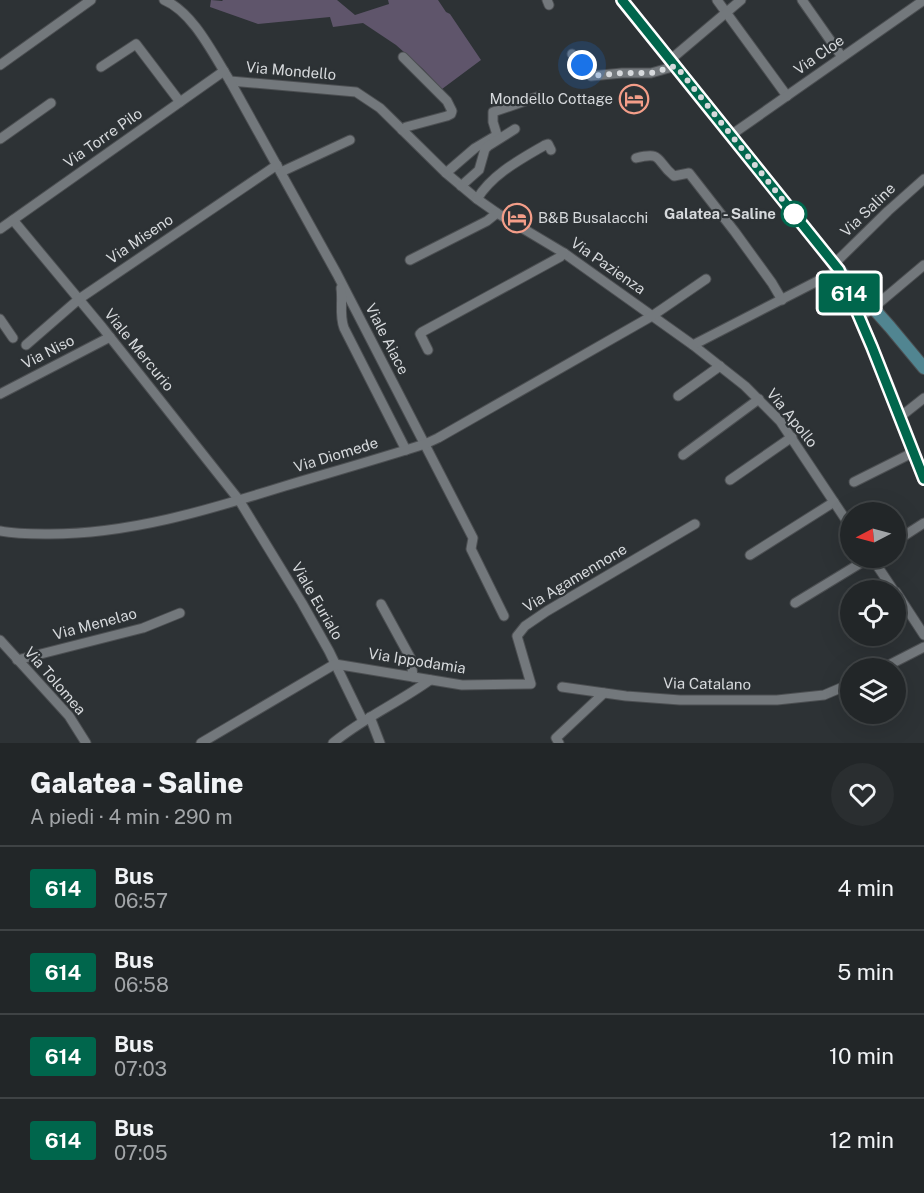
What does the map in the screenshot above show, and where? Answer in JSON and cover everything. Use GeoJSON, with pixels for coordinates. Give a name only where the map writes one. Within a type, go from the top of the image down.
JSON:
{"type":"FeatureCollection","features":[{"type":"Feature","properties":{"kind":"main road"},"geometry":{"type":"LineString","coordinates":[[621,0],[837,267],[924,368]]}},
{"type":"Feature","properties":{"kind":"main road"},"geometry":{"type":"LineString","coordinates":[[837,267],[860,317],[924,479]]}},
{"type":"Feature","properties":{"kind":"street"},"geometry":{"type":"LineString","coordinates":[[0,66],[91,0]]}},
{"type":"Feature","properties":{"kind":"street","name":"Via Mondello"},"geometry":{"type":"LineString","coordinates":[[164,0],[184,12],[230,81],[356,92],[380,108]]}},
{"type":"Feature","properties":{"kind":"street"},"geometry":{"type":"LineString","coordinates":[[717,0],[787,96]]}},
{"type":"Feature","properties":{"kind":"street"},"geometry":{"type":"LineString","coordinates":[[572,54],[591,76],[651,73],[673,63],[741,0]]}},
{"type":"Feature","properties":{"kind":"street"},"geometry":{"type":"LineString","coordinates":[[802,0],[842,57]]}},
{"type":"Feature","properties":{"kind":"street","name":"Via Cloe"},"geometry":{"type":"LineString","coordinates":[[731,135],[924,0]]}},
{"type":"Feature","properties":{"kind":"street"},"geometry":{"type":"LineString","coordinates":[[101,67],[136,44],[180,102]]}},
{"type":"Feature","properties":{"kind":"street"},"geometry":{"type":"LineString","coordinates":[[402,130],[447,116],[452,111],[447,101],[403,57]]}},
{"type":"Feature","properties":{"kind":"street","name":"Via Torre Pilo"},"geometry":{"type":"LineString","coordinates":[[0,229],[224,71]]}},
{"type":"Feature","properties":{"kind":"street","name":"Viale Aiace"},"geometry":{"type":"LineString","coordinates":[[230,81],[337,274],[425,444],[473,538],[471,549],[504,616]]}},
{"type":"Feature","properties":{"kind":"street"},"geometry":{"type":"LineString","coordinates":[[446,173],[475,148],[496,135],[493,112],[540,96]]}},
{"type":"Feature","properties":{"kind":"street"},"geometry":{"type":"LineString","coordinates":[[0,139],[51,103]]}},
{"type":"Feature","properties":{"kind":"street","name":"Via Pazienza"},"geometry":{"type":"LineString","coordinates":[[380,108],[446,173],[477,199],[564,253],[693,345]]}},
{"type":"Feature","properties":{"kind":"street"},"geometry":{"type":"LineString","coordinates":[[461,186],[481,168],[485,149],[515,129]]}},
{"type":"Feature","properties":{"kind":"street","name":"Via Miseno"},"geometry":{"type":"LineString","coordinates":[[26,345],[79,299],[278,168],[350,140]]}},
{"type":"Feature","properties":{"kind":"street"},"geometry":{"type":"LineString","coordinates":[[477,199],[488,183],[508,169],[545,145],[548,144],[551,150]]}},
{"type":"Feature","properties":{"kind":"street"},"geometry":{"type":"LineString","coordinates":[[636,158],[652,155],[657,157],[674,176],[689,172],[741,240],[782,300]]}},
{"type":"Feature","properties":{"kind":"street","name":"Via Saline"},"geometry":{"type":"LineString","coordinates":[[837,267],[922,185]]}},
{"type":"Feature","properties":{"kind":"street"},"geometry":{"type":"LineString","coordinates":[[410,260],[487,221],[497,213]]}},
{"type":"Feature","properties":{"kind":"street","name":"Viale Mercurio"},"geometry":{"type":"LineString","coordinates":[[13,220],[110,337],[239,500]]}},
{"type":"Feature","properties":{"kind":"street"},"geometry":{"type":"LineString","coordinates":[[428,350],[421,336],[422,332],[564,253]]}},
{"type":"Feature","properties":{"kind":"street"},"geometry":{"type":"LineString","coordinates":[[860,317],[924,265]]}},
{"type":"Feature","properties":{"kind":"street"},"geometry":{"type":"LineString","coordinates":[[693,345],[782,300],[837,267]]}},
{"type":"Feature","properties":{"kind":"street"},"geometry":{"type":"LineString","coordinates":[[337,274],[342,293],[341,317],[344,328],[406,450]]}},
{"type":"Feature","properties":{"kind":"street","name":"Via Diomede"},"geometry":{"type":"LineString","coordinates":[[0,531],[89,533],[147,523],[239,500],[425,444],[652,316],[706,279]]}},
{"type":"Feature","properties":{"kind":"street"},"geometry":{"type":"LineString","coordinates":[[0,319],[13,338]]}},
{"type":"Feature","properties":{"kind":"street","name":"Via Niso"},"geometry":{"type":"LineString","coordinates":[[0,394],[110,337]]}},
{"type":"Feature","properties":{"kind":"street","name":"Via Apollo"},"geometry":{"type":"LineString","coordinates":[[693,345],[759,399],[780,421],[840,511]]}},
{"type":"Feature","properties":{"kind":"street"},"geometry":{"type":"LineString","coordinates":[[678,396],[720,366]]}},
{"type":"Feature","properties":{"kind":"street"},"geometry":{"type":"LineString","coordinates":[[900,417],[924,398]]}},
{"type":"Feature","properties":{"kind":"street"},"geometry":{"type":"LineString","coordinates":[[683,455],[759,399]]}},
{"type":"Feature","properties":{"kind":"street"},"geometry":{"type":"LineString","coordinates":[[730,480],[792,437]]}},
{"type":"Feature","properties":{"kind":"street"},"geometry":{"type":"LineString","coordinates":[[854,482],[914,452]]}},
{"type":"Feature","properties":{"kind":"street","name":"Viale Eurialo"},"geometry":{"type":"LineString","coordinates":[[239,500],[302,603],[380,743]]}},
{"type":"Feature","properties":{"kind":"street"},"geometry":{"type":"LineString","coordinates":[[750,555],[834,502]]}},
{"type":"Feature","properties":{"kind":"street"},"geometry":{"type":"LineString","coordinates":[[906,535],[924,523]]}},
{"type":"Feature","properties":{"kind":"street","name":"Via Agamennone"},"geometry":{"type":"LineString","coordinates":[[531,684],[517,636],[525,626],[695,524]]}},
{"type":"Feature","properties":{"kind":"street"},"geometry":{"type":"LineString","coordinates":[[795,603],[853,568]]}},
{"type":"Feature","properties":{"kind":"street"},"geometry":{"type":"LineString","coordinates":[[381,604],[411,659],[413,676]]}},
{"type":"Feature","properties":{"kind":"street"},"geometry":{"type":"LineString","coordinates":[[906,608],[924,635]]}},
{"type":"Feature","properties":{"kind":"street","name":"Via Menelao"},"geometry":{"type":"LineString","coordinates":[[17,660],[142,628],[180,613]]}},
{"type":"Feature","properties":{"kind":"street","name":"Via Tolomea"},"geometry":{"type":"LineString","coordinates":[[0,640],[69,716],[86,743]]}},
{"type":"Feature","properties":{"kind":"street"},"geometry":{"type":"LineString","coordinates":[[902,658],[924,647]]}},
{"type":"Feature","properties":{"kind":"street"},"geometry":{"type":"LineString","coordinates":[[201,743],[335,664]]}},
{"type":"Feature","properties":{"kind":"street","name":"Via Ippodamia"},"geometry":{"type":"LineString","coordinates":[[335,664],[462,685],[531,684]]}},
{"type":"Feature","properties":{"kind":"street"},"geometry":{"type":"LineString","coordinates":[[333,743],[430,680]]}},
{"type":"Feature","properties":{"kind":"street","name":"Via Catalano"},"geometry":{"type":"LineString","coordinates":[[562,687],[680,699],[777,700],[824,695],[840,688]]}},
{"type":"Feature","properties":{"kind":"street"},"geometry":{"type":"LineString","coordinates":[[560,743],[556,738],[604,693]]}},
{"type":"Feature","properties":{"kind":"shaded area"},"geometry":{"type":"Polygon","coordinates":[[[211,0],[337,0],[355,15],[389,4],[388,0],[438,0],[481,60],[442,89],[396,45],[363,23],[333,27],[330,17],[258,24],[210,7],[211,0]]]}},
{"type":"Feature","properties":{"kind":"bus line","name":"614"},"geometry":{"type":"LineString","coordinates":[[622,0],[839,270],[924,479]]}},
{"type":"Feature","properties":{"kind":"place","name":"Mondello Cottage"},"geometry":{"type":"Point","coordinates":[634,99]}},
{"type":"Feature","properties":{"kind":"place","name":"Galatea - Saline"},"geometry":{"type":"Point","coordinates":[794,214]}},
{"type":"Feature","properties":{"kind":"place","name":"B&B Busalacchi"},"geometry":{"type":"Point","coordinates":[517,218]}},
{"type":"Feature","properties":{"kind":"route"},"geometry":{"type":"LineString","coordinates":[[582,65],[591,76],[651,73],[676,66],[794,214]]}}]}
